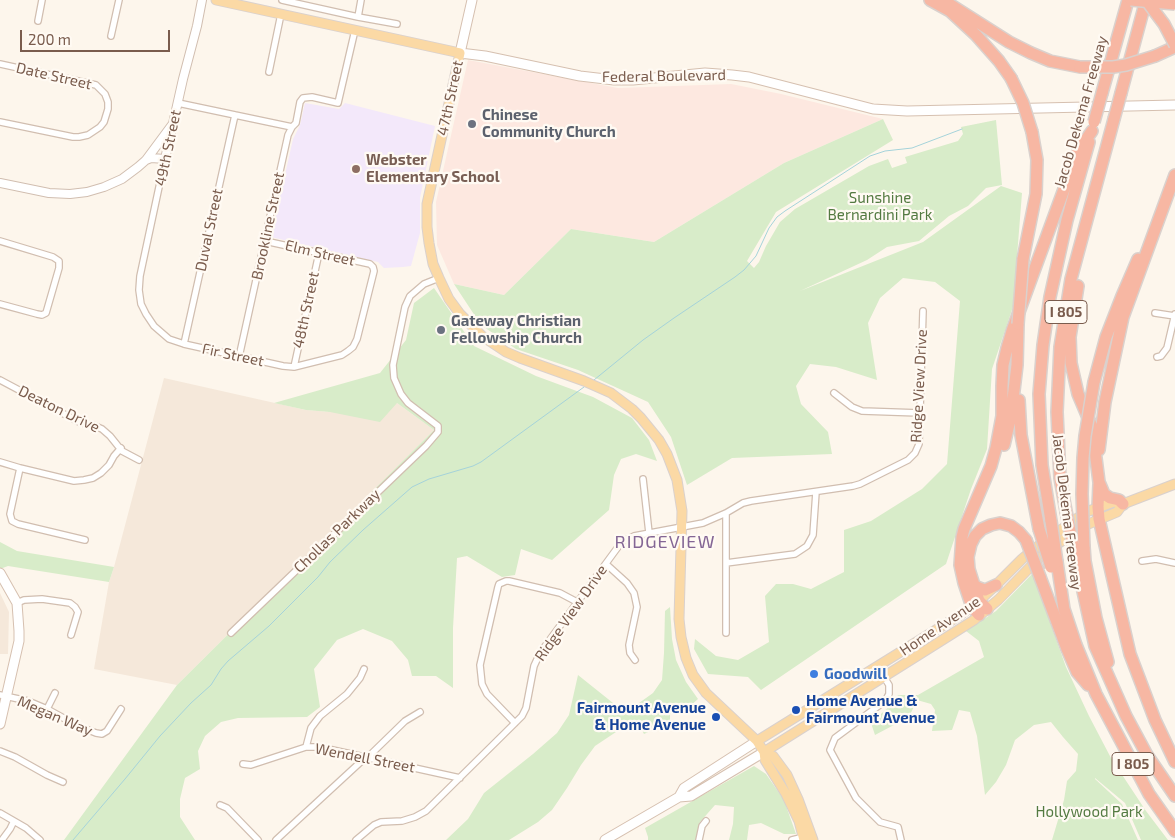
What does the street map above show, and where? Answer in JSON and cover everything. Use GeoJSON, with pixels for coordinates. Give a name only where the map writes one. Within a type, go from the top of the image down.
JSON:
{"type":"FeatureCollection","features":[{"type":"Feature","properties":{"kind":"highway"},"geometry":{"type":"LineString","coordinates":[[930,0],[950,11],[976,35],[999,62],[1011,78],[1023,103],[1032,132],[1037,160],[1036,194],[1023,259],[1018,324],[1017,364],[1020,435],[1039,529],[1054,564]]}},
{"type":"Feature","properties":{"kind":"highway"},"geometry":{"type":"LineString","coordinates":[[943,0],[1009,42],[1030,53],[1050,61],[1080,67],[1101,68],[1126,65],[1155,56],[1175,46],[1164,24],[1146,0]]}},
{"type":"Feature","properties":{"kind":"highway"},"geometry":{"type":"LineString","coordinates":[[1130,0],[1175,4]]}},
{"type":"Feature","properties":{"kind":"highway","name":"Jacob Dekema Freeway"},"geometry":{"type":"LineString","coordinates":[[1130,0],[1067,220],[1050,297],[1043,345],[1039,394],[1042,465],[1054,564],[1064,609],[1076,645],[1096,694],[1149,794],[1175,831]]}},
{"type":"Feature","properties":{"kind":"highway","name":"Jacob Dekema Freeway"},"geometry":{"type":"LineString","coordinates":[[1079,548],[1066,511],[1060,478],[1057,412],[1060,347],[1071,279],[1146,0]]}},
{"type":"Feature","properties":{"kind":"highway"},"geometry":{"type":"LineString","coordinates":[[979,608],[964,583],[960,565],[962,537],[996,448],[1002,416],[1003,370],[1012,331],[1078,151],[1093,127]]}},
{"type":"Feature","properties":{"kind":"highway"},"geometry":{"type":"LineString","coordinates":[[1097,469],[1105,402],[1123,317],[1175,175]]}},
{"type":"Feature","properties":{"kind":"highway"},"geometry":{"type":"LineString","coordinates":[[1079,548],[1083,458],[1094,382],[1116,308],[1175,175]]}},
{"type":"Feature","properties":{"kind":"highway"},"geometry":{"type":"LineString","coordinates":[[1096,188],[1070,337],[1071,363],[1078,394],[1092,427],[1099,482],[1099,519],[1130,654],[1154,720],[1175,762]]}},
{"type":"Feature","properties":{"kind":"highway"},"geometry":{"type":"LineString","coordinates":[[969,518],[1004,447],[1012,416],[1017,364]]}},
{"type":"Feature","properties":{"kind":"highway"},"geometry":{"type":"LineString","coordinates":[[1099,482],[1104,494],[1119,500],[1123,504]]}},
{"type":"Feature","properties":{"kind":"highway"},"geometry":{"type":"LineString","coordinates":[[979,608],[968,569],[968,556],[971,544],[975,536],[982,529],[1000,524],[1011,526],[1026,540],[1077,672],[1096,694]]}},
{"type":"Feature","properties":{"kind":"highway","name":"I 805"},"geometry":{"type":"LineString","coordinates":[[1079,548],[1085,560],[1096,618],[1116,695],[1147,755],[1175,796]]}},
{"type":"Feature","properties":{"kind":"highway"},"geometry":{"type":"LineString","coordinates":[[972,584],[985,590],[996,585]]}},
{"type":"Feature","properties":{"kind":"main road","name":"Federal Boulevard"},"geometry":{"type":"LineString","coordinates":[[216,0],[460,53],[485,56],[580,76],[613,80],[633,80],[704,73],[732,74],[873,109],[908,111],[1175,106]]}},
{"type":"Feature","properties":{"kind":"main road","name":"47th Street"},"geometry":{"type":"LineString","coordinates":[[472,0],[427,204],[429,243],[439,278],[449,299],[460,314],[482,336],[506,352],[598,386],[611,393],[632,409],[659,440],[667,454],[677,480],[682,511],[679,619],[680,637],[686,658],[693,674],[706,693],[757,741],[764,752],[765,760],[786,794],[808,838]]}},
{"type":"Feature","properties":{"kind":"main road","name":"Home Avenue"},"geometry":{"type":"LineString","coordinates":[[605,840],[678,797],[684,788],[940,628],[998,600],[1039,558],[1079,528],[1117,512],[1123,504],[1175,484]]}},
{"type":"Feature","properties":{"kind":"main road","name":"Home Avenue"},"geometry":{"type":"LineString","coordinates":[[678,797],[691,796],[944,640],[979,608],[996,585],[1034,549],[1086,512],[1114,502],[1123,504]]}},
{"type":"Feature","properties":{"kind":"main road"},"geometry":{"type":"LineString","coordinates":[[0,573],[17,603],[19,631],[19,641],[3,696],[0,724]]}},
{"type":"Feature","properties":{"kind":"street"},"geometry":{"type":"LineString","coordinates":[[38,22],[42,0]]}},
{"type":"Feature","properties":{"kind":"street"},"geometry":{"type":"LineString","coordinates":[[112,36],[120,0]]}},
{"type":"Feature","properties":{"kind":"street","name":"49th Street"},"geometry":{"type":"LineString","coordinates":[[140,297],[140,276],[172,125],[202,0]]}},
{"type":"Feature","properties":{"kind":"street"},"geometry":{"type":"LineString","coordinates":[[282,0],[397,24]]}},
{"type":"Feature","properties":{"kind":"street"},"geometry":{"type":"LineString","coordinates":[[358,17],[362,0]]}},
{"type":"Feature","properties":{"kind":"street"},"geometry":{"type":"LineString","coordinates":[[268,72],[281,14]]}},
{"type":"Feature","properties":{"kind":"street","name":"Brookline Street"},"geometry":{"type":"LineString","coordinates":[[239,357],[288,136],[296,123],[300,102],[303,98],[312,97],[338,103],[355,30]]}},
{"type":"Feature","properties":{"kind":"street","name":"Date Street"},"geometry":{"type":"LineString","coordinates":[[0,64],[96,85],[108,102],[104,122],[93,133],[84,137],[74,138],[0,122]]}},
{"type":"Feature","properties":{"kind":"street"},"geometry":{"type":"LineString","coordinates":[[178,103],[292,127]]}},
{"type":"Feature","properties":{"kind":"street","name":"Duval Street"},"geometry":{"type":"LineString","coordinates":[[184,344],[235,115]]}},
{"type":"Feature","properties":{"kind":"street"},"geometry":{"type":"LineString","coordinates":[[0,183],[49,193],[70,194],[104,187],[122,178],[146,160],[172,125]]}},
{"type":"Feature","properties":{"kind":"street"},"geometry":{"type":"LineString","coordinates":[[146,160],[151,158],[165,159]]}},
{"type":"Feature","properties":{"kind":"street"},"geometry":{"type":"LineString","coordinates":[[0,241],[53,257],[59,261],[59,268],[46,313],[42,315],[0,304]]}},
{"type":"Feature","properties":{"kind":"street","name":"Elm Street"},"geometry":{"type":"LineString","coordinates":[[265,241],[370,264],[373,267],[374,271],[357,339],[348,350]]}},
{"type":"Feature","properties":{"kind":"street","name":"48th Street"},"geometry":{"type":"LineString","coordinates":[[294,366],[319,253]]}},
{"type":"Feature","properties":{"kind":"street","name":"Chollas Parkway"},"geometry":{"type":"LineString","coordinates":[[231,633],[438,432],[438,426],[408,403],[401,394],[394,378],[393,365],[410,296],[424,284],[439,278]]}},
{"type":"Feature","properties":{"kind":"street","name":"Fir Street"},"geometry":{"type":"LineString","coordinates":[[140,297],[146,314],[154,326],[169,338],[184,344],[282,366],[294,366],[342,355],[348,350]]}},
{"type":"Feature","properties":{"kind":"street","name":"Ridge View Drive"},"geometry":{"type":"LineString","coordinates":[[356,840],[374,824],[402,821],[426,811],[522,716],[526,708],[534,666],[540,653],[624,541],[634,536],[703,523],[751,501],[860,484],[908,460],[915,453],[918,444],[923,311]]}},
{"type":"Feature","properties":{"kind":"street"},"geometry":{"type":"LineString","coordinates":[[1155,313],[1175,316],[1167,348],[1161,356],[1157,357]]}},
{"type":"Feature","properties":{"kind":"street","name":"Deaton Drive"},"geometry":{"type":"LineString","coordinates":[[0,380],[79,422],[102,429],[122,451],[139,460]]}},
{"type":"Feature","properties":{"kind":"street"},"geometry":{"type":"LineString","coordinates":[[834,393],[862,412],[920,413]]}},
{"type":"Feature","properties":{"kind":"street"},"geometry":{"type":"LineString","coordinates":[[0,462],[74,481],[88,480],[105,470],[120,448]]}},
{"type":"Feature","properties":{"kind":"street"},"geometry":{"type":"LineString","coordinates":[[20,468],[10,514],[12,521],[85,540]]}},
{"type":"Feature","properties":{"kind":"street"},"geometry":{"type":"LineString","coordinates":[[643,479],[649,533]]}},
{"type":"Feature","properties":{"kind":"street"},"geometry":{"type":"LineString","coordinates":[[726,563],[795,554],[807,546],[813,536],[816,492]]}},
{"type":"Feature","properties":{"kind":"street"},"geometry":{"type":"LineString","coordinates":[[726,513],[726,633]]}},
{"type":"Feature","properties":{"kind":"street"},"geometry":{"type":"LineString","coordinates":[[1142,561],[1156,559],[1175,563]]}},
{"type":"Feature","properties":{"kind":"street"},"geometry":{"type":"LineString","coordinates":[[606,564],[627,583],[634,593],[637,607],[629,645],[630,653],[635,660]]}},
{"type":"Feature","properties":{"kind":"street"},"geometry":{"type":"LineString","coordinates":[[515,723],[487,694],[482,684],[480,665],[499,584],[509,581],[560,593],[577,602]]}},
{"type":"Feature","properties":{"kind":"street"},"geometry":{"type":"LineString","coordinates":[[17,603],[24,600],[42,599],[70,603],[78,612],[71,635]]}},
{"type":"Feature","properties":{"kind":"street"},"geometry":{"type":"LineString","coordinates":[[306,747],[311,728],[320,716],[347,694],[360,678],[364,669]]}},
{"type":"Feature","properties":{"kind":"street"},"geometry":{"type":"LineString","coordinates":[[884,677],[889,685],[889,694],[886,700],[835,738],[830,750],[856,798],[880,822],[898,827],[901,840]]}},
{"type":"Feature","properties":{"kind":"street"},"geometry":{"type":"LineString","coordinates":[[47,709],[55,693]]}},
{"type":"Feature","properties":{"kind":"street","name":"Megan Way"},"geometry":{"type":"LineString","coordinates":[[3,696],[28,701],[96,734],[102,734],[107,731],[120,709]]}},
{"type":"Feature","properties":{"kind":"street"},"geometry":{"type":"LineString","coordinates":[[276,840],[405,722],[420,712]]}},
{"type":"Feature","properties":{"kind":"street","name":"Wendell Street"},"geometry":{"type":"LineString","coordinates":[[243,764],[251,765],[306,747],[319,747],[460,778]]}},
{"type":"Feature","properties":{"kind":"street"},"geometry":{"type":"LineString","coordinates":[[0,751],[63,782]]}},
{"type":"Feature","properties":{"kind":"street"},"geometry":{"type":"LineString","coordinates":[[220,805],[227,808],[258,840]]}},
{"type":"Feature","properties":{"kind":"street"},"geometry":{"type":"LineString","coordinates":[[0,813],[26,828],[40,840]]}},
{"type":"Feature","properties":{"kind":"street"},"geometry":{"type":"LineString","coordinates":[[2,840],[14,821]]}},
{"type":"Feature","properties":{"kind":"street"},"geometry":{"type":"LineString","coordinates":[[699,840],[702,826],[706,821]]}},
{"type":"Feature","properties":{"kind":"street"},"geometry":{"type":"LineString","coordinates":[[792,840],[808,838]]}},
{"type":"Feature","properties":{"kind":"shaded area"},"geometry":{"type":"Polygon","coordinates":[[[468,60],[618,88],[731,84],[883,119],[784,163],[654,242],[571,229],[504,295],[454,284],[437,245],[436,202],[468,60]]]}},
{"type":"Feature","properties":{"kind":"shaded area","name":"Webster Elementary School"},"geometry":{"type":"Polygon","coordinates":[[[305,103],[339,109],[345,103],[435,126],[420,198],[420,233],[411,266],[384,268],[378,262],[271,237],[293,139],[300,125],[305,103]]]}},
{"type":"Feature","properties":{"kind":"shaded area"},"geometry":{"type":"Polygon","coordinates":[[[164,378],[306,410],[330,412],[397,403],[434,430],[177,685],[94,669],[109,582],[164,378]]]}},
{"type":"Feature","properties":{"kind":"shaded area"},"geometry":{"type":"Polygon","coordinates":[[[0,593],[9,612],[8,654],[0,654],[0,593]]]}},
{"type":"Feature","properties":{"kind":"green space","name":"Sunshine Bernardini Park"},"geometry":{"type":"Polygon","coordinates":[[[883,119],[893,140],[776,212],[747,261],[754,268],[780,222],[795,209],[869,166],[888,159],[892,168],[907,163],[905,157],[958,141],[963,134],[961,127],[996,120],[1002,185],[986,188],[968,206],[949,216],[919,241],[887,247],[867,260],[800,291],[923,242],[1001,186],[1022,193],[1013,307],[992,369],[987,449],[971,489],[946,564],[761,690],[748,677],[708,674],[694,649],[695,639],[716,656],[738,660],[769,642],[765,596],[776,584],[793,584],[811,589],[844,572],[844,530],[871,521],[922,489],[947,464],[960,301],[935,282],[903,278],[880,298],[868,323],[877,380],[836,367],[810,364],[796,386],[801,404],[828,432],[832,454],[732,458],[687,485],[671,437],[648,402],[578,370],[516,349],[481,325],[454,284],[504,295],[571,229],[654,242],[784,163],[883,119]]]}},
{"type":"Feature","properties":{"kind":"green space"},"geometry":{"type":"Polygon","coordinates":[[[434,288],[474,346],[536,376],[593,397],[632,418],[649,440],[657,461],[636,454],[621,459],[614,475],[609,510],[552,560],[521,549],[515,575],[502,577],[467,556],[457,558],[453,628],[453,688],[436,676],[412,676],[408,660],[392,641],[363,629],[337,640],[314,669],[320,707],[307,717],[238,718],[221,722],[205,736],[198,751],[200,769],[185,778],[180,799],[180,817],[195,840],[64,840],[177,685],[434,430],[397,403],[380,422],[274,403],[380,373],[406,340],[414,303],[434,288]]]}},
{"type":"Feature","properties":{"kind":"green space"},"geometry":{"type":"Polygon","coordinates":[[[0,542],[17,551],[114,567],[109,582],[8,566],[0,569],[0,542]]]}},
{"type":"Feature","properties":{"kind":"green space","name":"Hollywood Park"},"geometry":{"type":"Polygon","coordinates":[[[1034,572],[1066,667],[1089,716],[1111,758],[1146,811],[1168,840],[1141,840],[1125,803],[1095,778],[1122,804],[1138,840],[1052,840],[1064,800],[1067,781],[1076,771],[1078,754],[1051,722],[1034,725],[1015,740],[1006,765],[996,782],[985,795],[977,736],[970,712],[959,710],[952,730],[932,731],[935,710],[931,704],[917,700],[909,717],[875,735],[871,723],[892,704],[898,695],[918,695],[984,657],[979,641],[966,631],[996,611],[1034,572]]]}},
{"type":"Feature","properties":{"kind":"green space"},"geometry":{"type":"Polygon","coordinates":[[[670,607],[672,639],[676,660],[686,682],[698,699],[688,708],[685,706],[670,714],[670,722],[644,734],[637,721],[628,724],[595,746],[552,810],[538,822],[509,840],[446,840],[468,819],[484,793],[557,733],[569,715],[578,675],[618,707],[639,703],[653,693],[662,680],[665,611],[670,607]]]}},
{"type":"Feature","properties":{"kind":"green space"},"geometry":{"type":"Polygon","coordinates":[[[754,766],[766,774],[784,800],[796,834],[784,834],[761,823],[749,825],[747,840],[729,840],[733,824],[734,807],[715,805],[700,822],[696,840],[648,840],[645,828],[754,766]]]}},
{"type":"Feature","properties":{"kind":"waterway"},"geometry":{"type":"LineString","coordinates":[[594,380],[643,340],[744,270],[756,256],[769,228],[777,217],[785,211],[870,156],[885,151],[912,148],[962,129]]}},
{"type":"Feature","properties":{"kind":"waterway"},"geometry":{"type":"LineString","coordinates":[[73,840],[160,736],[211,685],[228,661],[269,626],[363,530],[412,487],[429,479],[481,462],[584,387]]}},
{"type":"Feature","properties":{"kind":"place","name":"Chinese Community Church"},"geometry":{"type":"Point","coordinates":[472,124]}},
{"type":"Feature","properties":{"kind":"place","name":"Webster Elementary School"},"geometry":{"type":"Point","coordinates":[356,169]}},
{"type":"Feature","properties":{"kind":"place","name":"Gateway Christian Fellowship Church"},"geometry":{"type":"Point","coordinates":[441,330]}},
{"type":"Feature","properties":{"kind":"place","name":"Goodwill"},"geometry":{"type":"Point","coordinates":[814,674]}},
{"type":"Feature","properties":{"kind":"place","name":"Home Avenue & Fairmount Avenue"},"geometry":{"type":"Point","coordinates":[796,710]}},
{"type":"Feature","properties":{"kind":"place","name":"Fairmount Avenue & Home Avenue"},"geometry":{"type":"Point","coordinates":[716,717]}},
{"type":"Feature","properties":{"kind":"district","name":"RIDGEVIEW"},"geometry":{"type":"Point","coordinates":[665,542]}}]}
